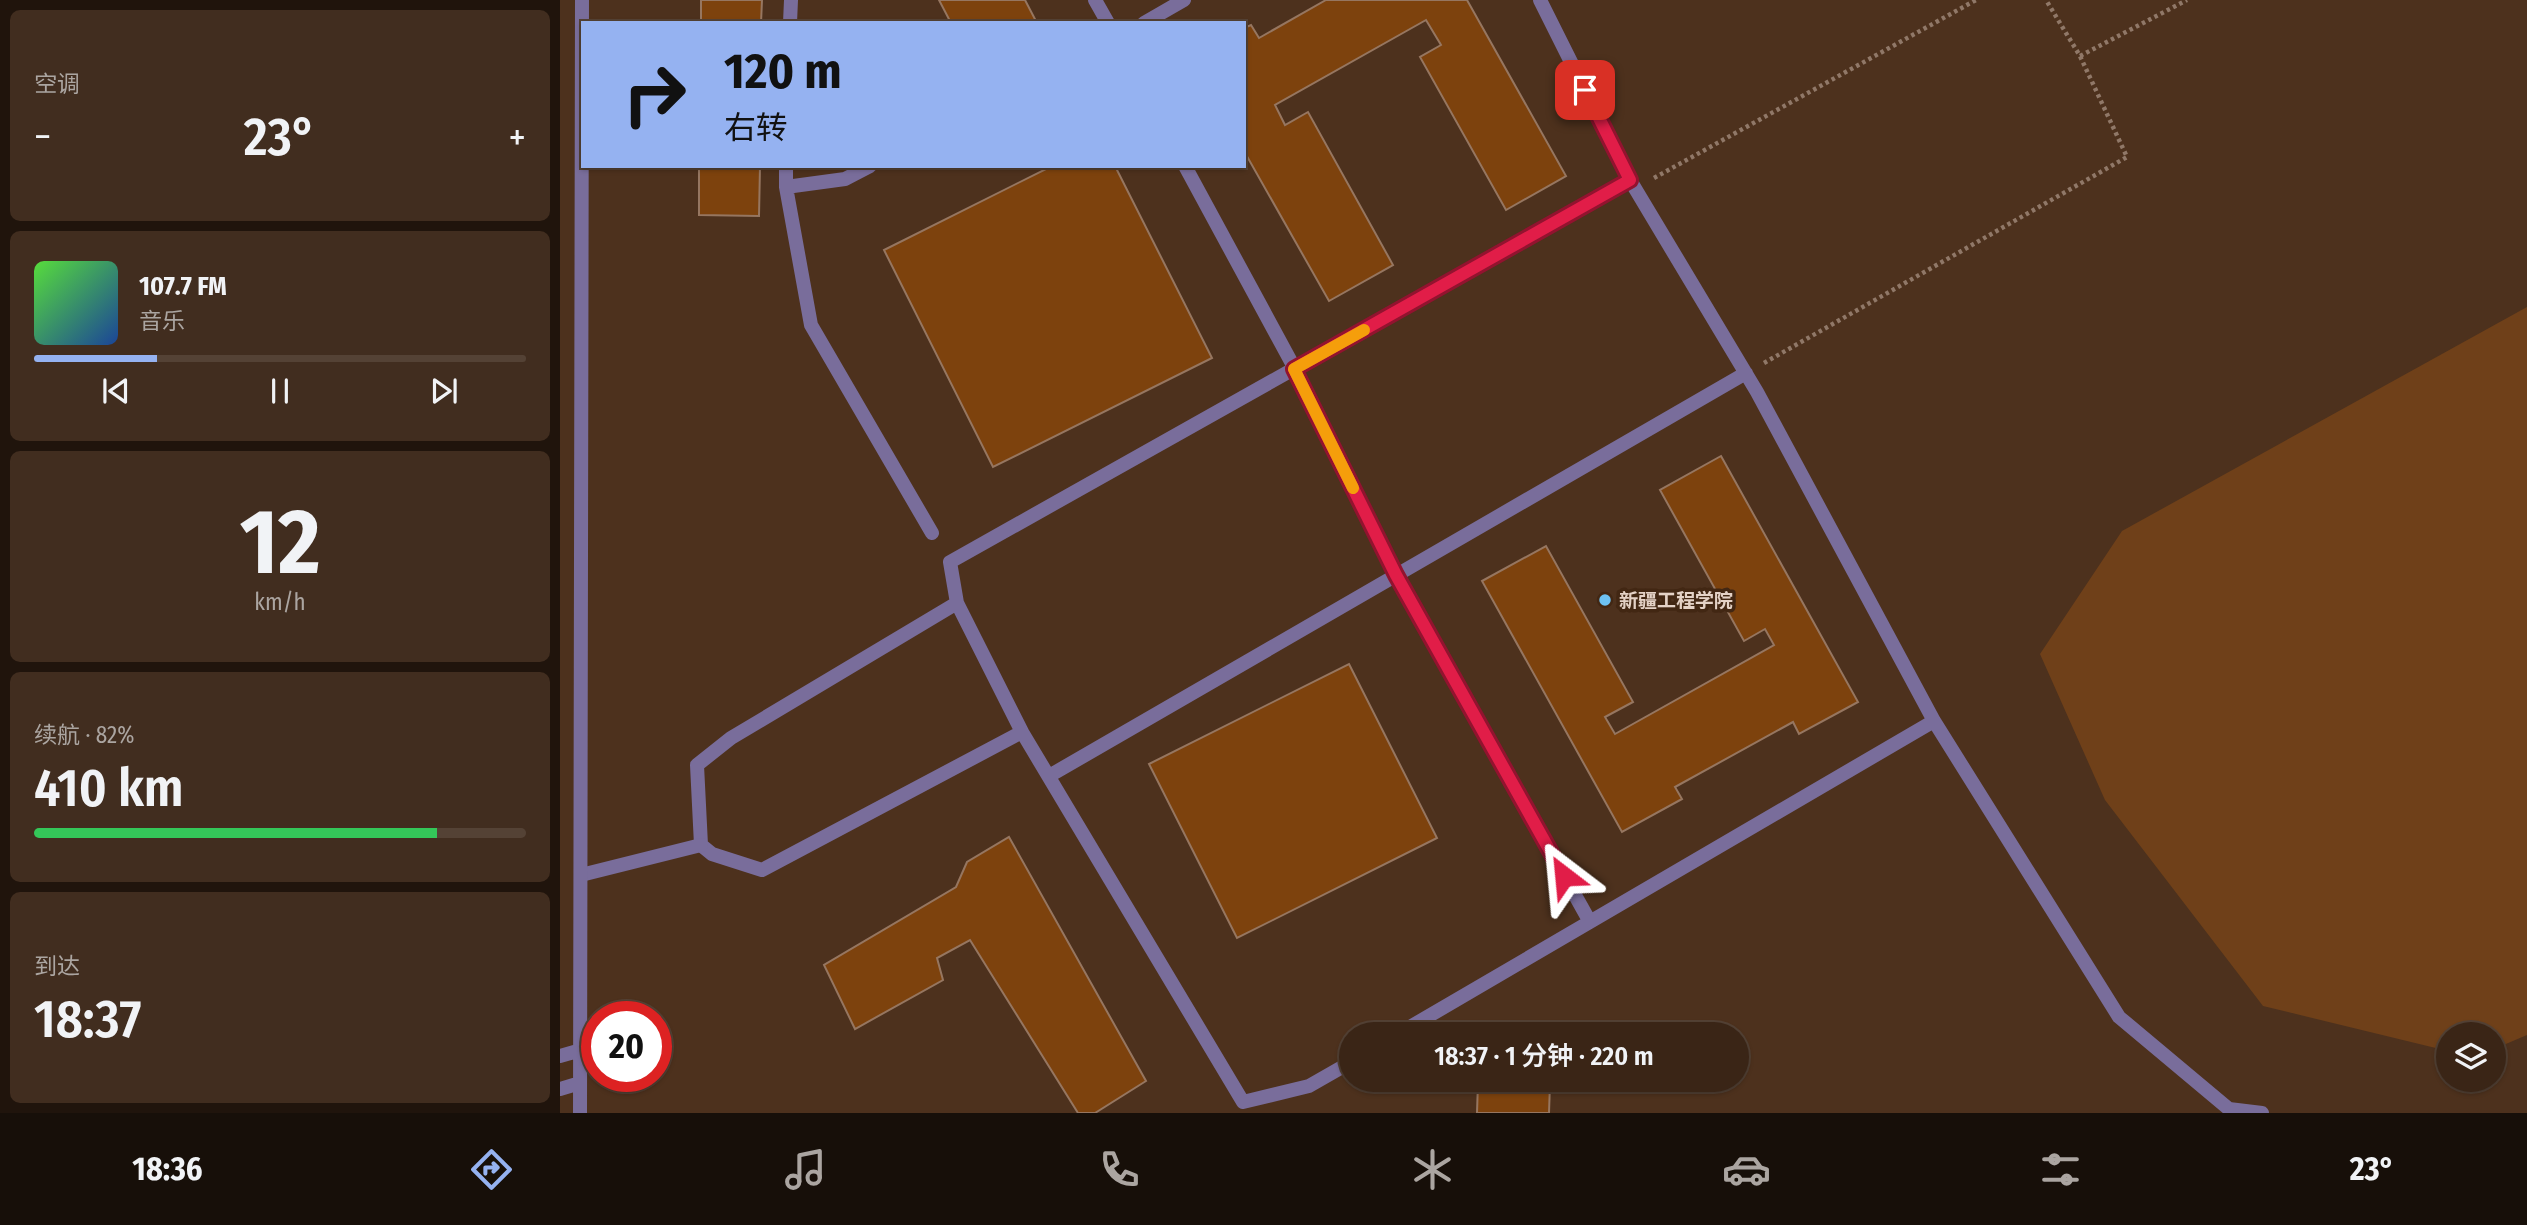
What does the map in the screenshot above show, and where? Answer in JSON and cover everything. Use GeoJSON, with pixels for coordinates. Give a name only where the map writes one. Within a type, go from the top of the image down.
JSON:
{"type":"FeatureCollection","features":[{"type":"Feature","properties":{"kind":"street"},"geometry":{"type":"LineString","coordinates":[[582,0],[582,21]]}},
{"type":"Feature","properties":{"kind":"street"},"geometry":{"type":"LineString","coordinates":[[790,21],[791,0]]}},
{"type":"Feature","properties":{"kind":"street"},"geometry":{"type":"LineString","coordinates":[[1096,0],[1107,21]]}},
{"type":"Feature","properties":{"kind":"street"},"geometry":{"type":"LineString","coordinates":[[1147,21],[1184,0]]}},
{"type":"Feature","properties":{"kind":"street"},"geometry":{"type":"LineString","coordinates":[[1540,0],[1633,185],[1757,392],[1934,721],[2119,1017],[2229,1109],[2262,1113]]}},
{"type":"Feature","properties":{"kind":"street"},"geometry":{"type":"LineString","coordinates":[[580,1113],[582,168]]}},
{"type":"Feature","properties":{"kind":"street"},"geometry":{"type":"LineString","coordinates":[[786,168],[786,187],[811,325],[932,533]]}},
{"type":"Feature","properties":{"kind":"street"},"geometry":{"type":"LineString","coordinates":[[786,187],[845,179],[866,168]]}},
{"type":"Feature","properties":{"kind":"street"},"geometry":{"type":"LineString","coordinates":[[1186,168],[1294,369],[1396,575],[1590,922]]}},
{"type":"Feature","properties":{"kind":"street"},"geometry":{"type":"LineString","coordinates":[[1339,1069],[1309,1086],[1243,1102],[1022,733],[957,603],[950,562],[1294,369],[1633,185]]}},
{"type":"Feature","properties":{"kind":"street"},"geometry":{"type":"LineString","coordinates":[[1049,776],[1746,373]]}},
{"type":"Feature","properties":{"kind":"street"},"geometry":{"type":"LineString","coordinates":[[957,603],[732,738],[697,765],[701,845],[712,854],[762,870],[1022,733]]}},
{"type":"Feature","properties":{"kind":"street"},"geometry":{"type":"LineString","coordinates":[[1419,1022],[1934,721]]}},
{"type":"Feature","properties":{"kind":"street"},"geometry":{"type":"LineString","coordinates":[[581,875],[701,845]]}},
{"type":"Feature","properties":{"kind":"street"},"geometry":{"type":"LineString","coordinates":[[560,1056],[580,1050]]}},
{"type":"Feature","properties":{"kind":"street"},"geometry":{"type":"LineString","coordinates":[[560,1089],[580,1083]]}},
{"type":"Feature","properties":{"kind":"path"},"geometry":{"type":"LineString","coordinates":[[1633,185],[1976,0]]}},
{"type":"Feature","properties":{"kind":"path"},"geometry":{"type":"LineString","coordinates":[[1746,373],[2127,157],[2080,56],[2046,0]]}},
{"type":"Feature","properties":{"kind":"path"},"geometry":{"type":"LineString","coordinates":[[2080,56],[2187,0]]}},
{"type":"Feature","properties":{"kind":"shaded area"},"geometry":{"type":"Polygon","coordinates":[[[2527,307],[2527,1035],[2506,1044],[2506,1022],[2436,1022],[2436,1048],[2263,1006],[2105,800],[2040,654],[2122,531],[2527,307]]]}},
{"type":"Feature","properties":{"kind":"building"},"geometry":{"type":"Polygon","coordinates":[[[701,0],[762,0],[761,21],[701,21],[701,0]]]}},
{"type":"Feature","properties":{"kind":"building"},"geometry":{"type":"Polygon","coordinates":[[[939,0],[1025,0],[1036,21],[950,21],[939,0]]]}},
{"type":"Feature","properties":{"kind":"building"},"geometry":{"type":"Polygon","coordinates":[[[1326,0],[1467,0],[1566,176],[1506,210],[1420,57],[1441,45],[1426,20],[1275,105],[1285,125],[1308,112],[1393,265],[1329,301],[1246,155],[1246,27],[1251,25],[1259,38],[1326,0]]]}},
{"type":"Feature","properties":{"kind":"building"},"geometry":{"type":"Polygon","coordinates":[[[699,168],[760,168],[759,216],[699,215],[699,168]]]}},
{"type":"Feature","properties":{"kind":"building"},"geometry":{"type":"Polygon","coordinates":[[[1048,168],[1116,168],[1212,358],[993,467],[884,250],[1048,168]]]}},
{"type":"Feature","properties":{"kind":"building"},"geometry":{"type":"Polygon","coordinates":[[[1721,456],[1858,702],[1799,734],[1793,722],[1675,787],[1682,799],[1622,832],[1482,581],[1546,546],[1633,702],[1605,717],[1615,734],[1774,645],[1765,629],[1744,641],[1660,490],[1721,456]]]}},
{"type":"Feature","properties":{"kind":"building"},"geometry":{"type":"Polygon","coordinates":[[[1349,664],[1437,838],[1237,938],[1149,764],[1349,664]]]}},
{"type":"Feature","properties":{"kind":"building"},"geometry":{"type":"Polygon","coordinates":[[[1009,837],[1146,1081],[1095,1113],[1078,1113],[970,940],[937,958],[943,980],[855,1029],[824,965],[956,887],[967,862],[1009,837]]]}},
{"type":"Feature","properties":{"kind":"building"},"geometry":{"type":"Polygon","coordinates":[[[1478,1092],[1550,1092],[1549,1113],[1477,1113],[1478,1092]]]}},
{"type":"Feature","properties":{"kind":"slow traffic"},"geometry":{"type":"LineString","coordinates":[[1353,488],[1294,369],[1364,330]]}},
{"type":"Feature","properties":{"kind":"place","name":"新疆工程学院"},"geometry":{"type":"Point","coordinates":[1605,600]}},
{"type":"Feature","properties":{"kind":"route"},"geometry":{"type":"LineString","coordinates":[[1564,876],[1396,575],[1294,369],[1630,180],[1585,90]]}}]}
